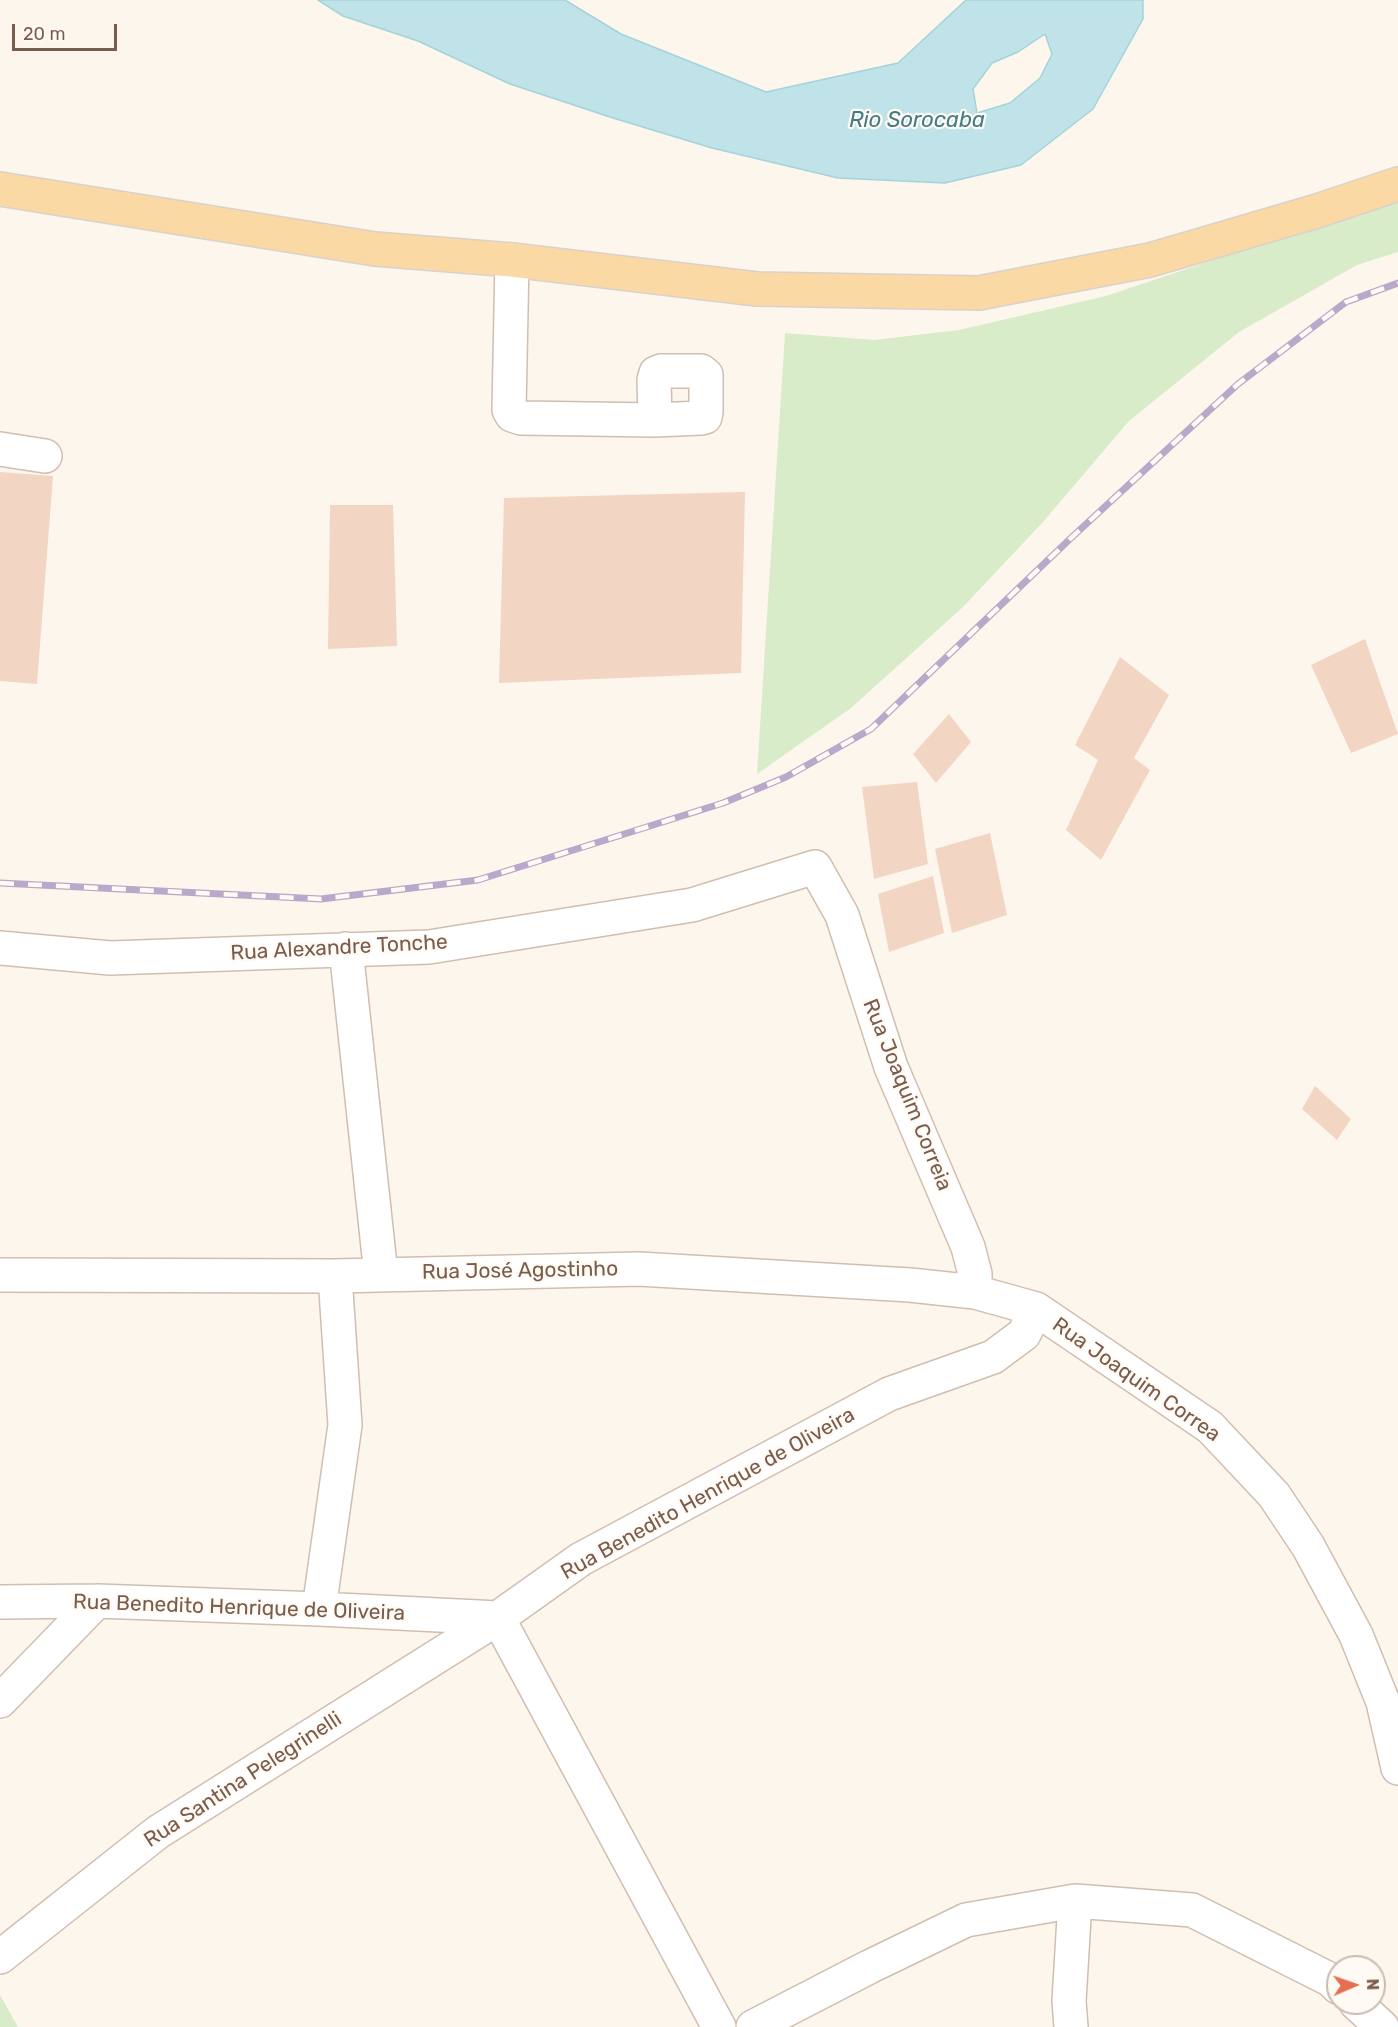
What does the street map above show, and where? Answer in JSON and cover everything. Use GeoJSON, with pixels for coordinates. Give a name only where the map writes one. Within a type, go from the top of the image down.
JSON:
{"type":"FeatureCollection","features":[{"type":"Feature","properties":{"kind":"main road"},"geometry":{"type":"LineString","coordinates":[[0,189],[375,249],[512,260],[758,289],[979,293],[1150,260],[1317,211],[1398,184]]}},
{"type":"Feature","properties":{"kind":"street"},"geometry":{"type":"LineString","coordinates":[[512,260],[509,410],[512,415],[521,418],[655,420]]}},
{"type":"Feature","properties":{"kind":"street"},"geometry":{"type":"LineString","coordinates":[[0,449],[45,456]]}},
{"type":"Feature","properties":{"kind":"street","name":"Rua Alexandre Tonche"},"geometry":{"type":"LineString","coordinates":[[0,948],[110,958],[429,947],[692,905],[815,867]]}},
{"type":"Feature","properties":{"kind":"street","name":"Rua Joaquim Correia"},"geometry":{"type":"LineString","coordinates":[[815,867],[842,915],[891,1066],[968,1247],[975,1274],[975,1292]]}},
{"type":"Feature","properties":{"kind":"street"},"geometry":{"type":"LineString","coordinates":[[346,950],[381,1275]]}},
{"type":"Feature","properties":{"kind":"street","name":"Rua José Agostinho"},"geometry":{"type":"LineString","coordinates":[[0,1275],[335,1276],[639,1269],[910,1285],[975,1292],[1036,1309]]}},
{"type":"Feature","properties":{"kind":"street"},"geometry":{"type":"LineString","coordinates":[[319,1609],[345,1425],[335,1276]]}},
{"type":"Feature","properties":{"kind":"street","name":"Rua Benedito Henrique de Oliveira"},"geometry":{"type":"LineString","coordinates":[[0,1602],[97,1601],[498,1618],[581,1559],[889,1394],[993,1357],[1024,1334],[1036,1309]]}},
{"type":"Feature","properties":{"kind":"street","name":"Rua Joaquim Correa"},"geometry":{"type":"LineString","coordinates":[[1036,1309],[1210,1427],[1274,1495],[1308,1546],[1356,1635],[1383,1702],[1398,1768]]}},
{"type":"Feature","properties":{"kind":"street"},"geometry":{"type":"LineString","coordinates":[[0,1701],[97,1601]]}},
{"type":"Feature","properties":{"kind":"street"},"geometry":{"type":"LineString","coordinates":[[498,1618],[718,2027]]}},
{"type":"Feature","properties":{"kind":"street","name":"Rua Santina Pelegrinelli"},"geometry":{"type":"LineString","coordinates":[[0,1957],[158,1832],[498,1618]]}},
{"type":"Feature","properties":{"kind":"street"},"geometry":{"type":"LineString","coordinates":[[753,2027],[966,1920],[1076,1901],[1191,1910],[1326,1978]]}},
{"type":"Feature","properties":{"kind":"street"},"geometry":{"type":"LineString","coordinates":[[1071,2027],[1069,2001],[1076,1901]]}},
{"type":"Feature","properties":{"kind":"street"},"geometry":{"type":"LineString","coordinates":[[1369,2015],[1382,2027]]}},
{"type":"Feature","properties":{"kind":"green space"},"geometry":{"type":"Polygon","coordinates":[[[1398,198],[1398,252],[1357,265],[1239,332],[1129,421],[1043,522],[963,607],[851,708],[757,774],[785,333],[874,340],[959,330],[1106,296],[1398,198]]]}},
{"type":"Feature","properties":{"kind":"green space"},"geometry":{"type":"Polygon","coordinates":[[[0,1995],[18,2027],[0,2027],[0,1995]]]}},
{"type":"Feature","properties":{"kind":"water","name":"Rio Sorocaba"},"geometry":{"type":"Polygon","coordinates":[[[318,0],[565,0],[621,34],[766,92],[898,63],[966,0],[1143,0],[1143,19],[1093,109],[1021,165],[945,183],[838,178],[712,148],[510,84],[418,41],[343,16],[318,0]],[[1045,34],[1018,52],[992,63],[973,89],[977,113],[1010,103],[1040,78],[1052,54],[1045,34]]]}},
{"type":"Feature","properties":{"kind":"building"},"geometry":{"type":"Polygon","coordinates":[[[0,472],[53,476],[37,684],[0,681],[0,472]]]}},
{"type":"Feature","properties":{"kind":"building"},"geometry":{"type":"Polygon","coordinates":[[[745,492],[741,673],[499,683],[504,498],[745,492]]]}},
{"type":"Feature","properties":{"kind":"building"},"geometry":{"type":"Polygon","coordinates":[[[330,505],[393,505],[397,646],[328,649],[330,505]]]}},
{"type":"Feature","properties":{"kind":"building"},"geometry":{"type":"Polygon","coordinates":[[[1365,639],[1398,734],[1351,753],[1311,665],[1365,639]]]}},
{"type":"Feature","properties":{"kind":"building"},"geometry":{"type":"Polygon","coordinates":[[[1120,657],[1169,695],[1134,758],[1150,770],[1101,860],[1066,830],[1098,760],[1075,745],[1120,657]]]}},
{"type":"Feature","properties":{"kind":"building"},"geometry":{"type":"Polygon","coordinates":[[[949,714],[971,742],[936,783],[913,754],[949,714]]]}},
{"type":"Feature","properties":{"kind":"building"},"geometry":{"type":"Polygon","coordinates":[[[917,782],[928,864],[874,879],[862,787],[917,782]]]}},
{"type":"Feature","properties":{"kind":"building"},"geometry":{"type":"Polygon","coordinates":[[[990,833],[1007,915],[952,933],[935,849],[990,833]]]}},
{"type":"Feature","properties":{"kind":"building"},"geometry":{"type":"Polygon","coordinates":[[[933,876],[944,933],[889,952],[878,894],[933,876]]]}},
{"type":"Feature","properties":{"kind":"building"},"geometry":{"type":"Polygon","coordinates":[[[1315,1086],[1351,1119],[1337,1140],[1302,1109],[1315,1086]]]}},
{"type":"Feature","properties":{"kind":"railway"},"geometry":{"type":"LineString","coordinates":[[0,883],[321,899],[478,880],[723,803],[786,777],[871,729],[1071,538],[1238,384],[1346,302],[1398,283]]}}]}
